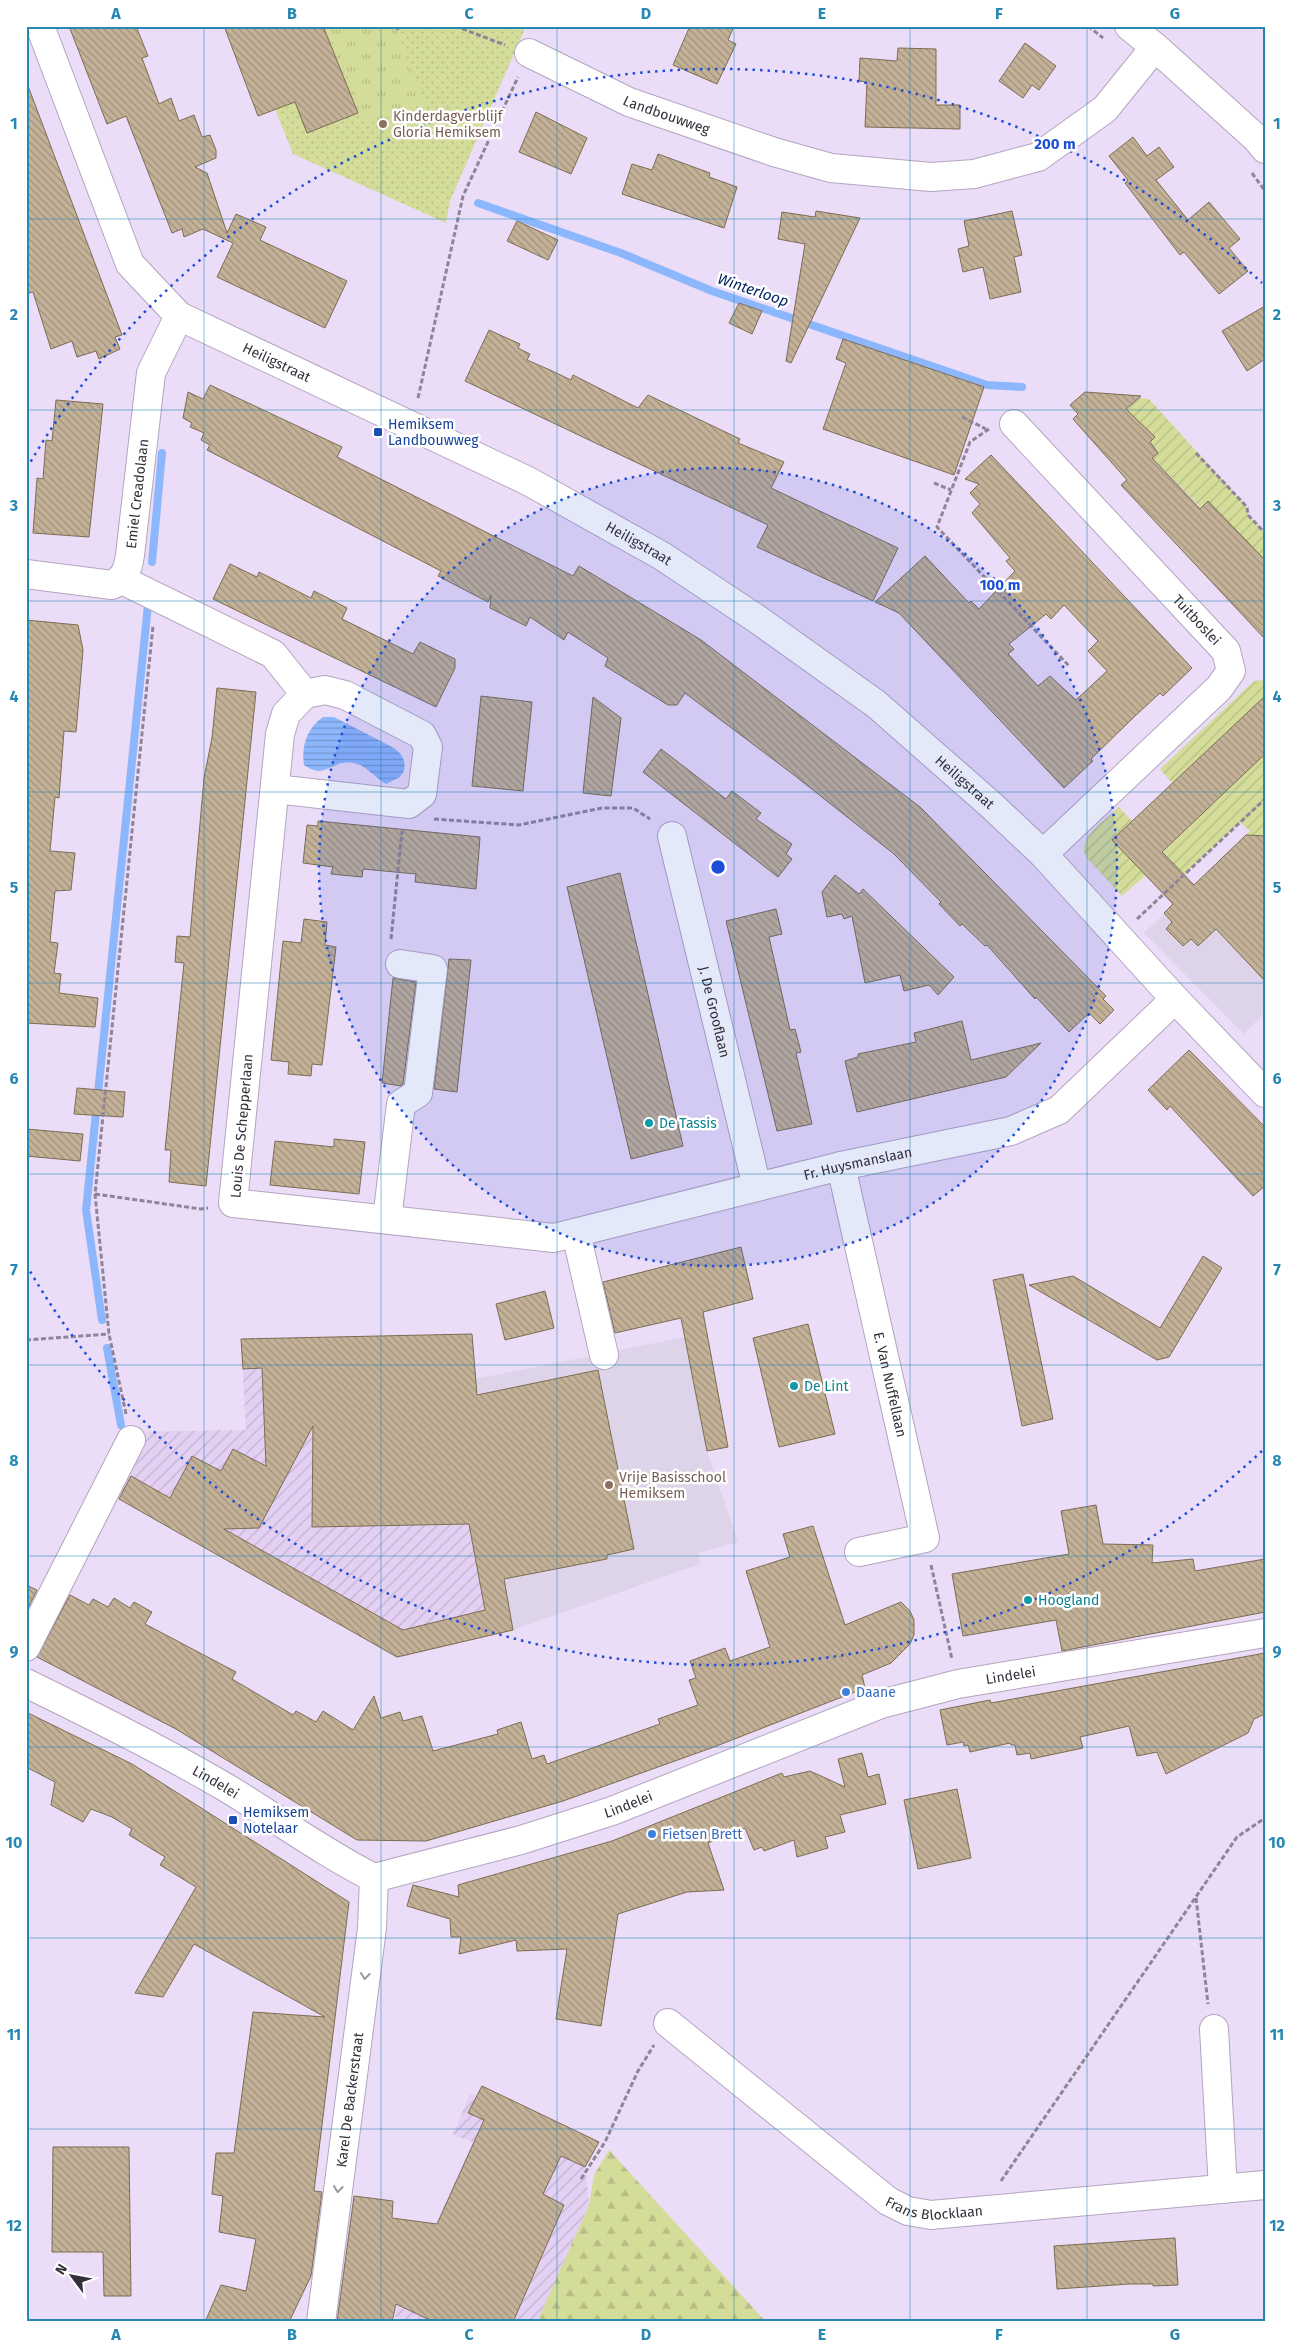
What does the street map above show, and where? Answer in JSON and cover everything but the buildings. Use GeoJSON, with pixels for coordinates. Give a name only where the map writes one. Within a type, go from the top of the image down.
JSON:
{"type":"FeatureCollection","features":[{"type":"Feature","properties":{"kind":"street","name":"Heiligstraat"},"geometry":{"type":"LineString","coordinates":[[40,26],[130,264],[178,316],[528,481],[662,556],[758,619],[876,704],[991,805],[1043,854],[1175,999],[1265,1093]]}},
{"type":"Feature","properties":{"kind":"street"},"geometry":{"type":"LineString","coordinates":[[1129,26],[1256,138],[1265,149]]}},
{"type":"Feature","properties":{"kind":"street","name":"Landbouwweg"},"geometry":{"type":"LineString","coordinates":[[529,53],[629,102],[774,152],[831,168],[931,177],[974,174],[1038,157],[1105,108],[1155,47]]}},
{"type":"Feature","properties":{"kind":"street","name":"Emiel Creadolaan"},"geometry":{"type":"LineString","coordinates":[[147,591],[128,568],[151,373],[178,316]]}},
{"type":"Feature","properties":{"kind":"street","name":"Tuitboslei"},"geometry":{"type":"LineString","coordinates":[[1014,424],[1226,651],[1231,671],[1219,688],[1043,854]]}},
{"type":"Feature","properties":{"kind":"street"},"geometry":{"type":"LineString","coordinates":[[26,574],[147,591],[272,654],[305,694],[325,690],[345,694],[422,735],[428,747],[422,794],[410,804],[275,789]]}},
{"type":"Feature","properties":{"kind":"street","name":"Louis De Schepperlaan"},"geometry":{"type":"LineString","coordinates":[[305,694],[286,714],[280,734],[233,1203],[565,1236]]}},
{"type":"Feature","properties":{"kind":"street","name":"J. De Grooflaan"},"geometry":{"type":"LineString","coordinates":[[672,836],[757,1187]]}},
{"type":"Feature","properties":{"kind":"street"},"geometry":{"type":"LineString","coordinates":[[387,1219],[401,1104],[418,1093],[433,969],[400,964]]}},
{"type":"Feature","properties":{"kind":"street","name":"Fr. Huysmanslaan"},"geometry":{"type":"LineString","coordinates":[[565,1236],[841,1166],[1012,1130],[1059,1110],[1175,999]]}},
{"type":"Feature","properties":{"kind":"street","name":"E. Van Nuffellaan"},"geometry":{"type":"LineString","coordinates":[[841,1166],[924,1538]]}},
{"type":"Feature","properties":{"kind":"street"},"geometry":{"type":"LineString","coordinates":[[565,1236],[604,1355]]}},
{"type":"Feature","properties":{"kind":"street"},"geometry":{"type":"LineString","coordinates":[[26,1647],[131,1440]]}},
{"type":"Feature","properties":{"kind":"street"},"geometry":{"type":"LineString","coordinates":[[858,1552],[924,1538]]}},
{"type":"Feature","properties":{"kind":"street","name":"Lindelei"},"geometry":{"type":"LineString","coordinates":[[26,1683],[150,1744],[225,1788],[346,1864],[374,1878],[521,1840],[612,1811],[881,1704],[958,1684],[1265,1633]]}},
{"type":"Feature","properties":{"kind":"street","name":"Karel De Backerstraat"},"geometry":{"type":"LineString","coordinates":[[321,2322],[372,1928],[374,1878]]}},
{"type":"Feature","properties":{"kind":"street","name":"Frans Blocklaan"},"geometry":{"type":"LineString","coordinates":[[668,2023],[888,2201],[908,2211],[930,2215],[1265,2185]]}},
{"type":"Feature","properties":{"kind":"street"},"geometry":{"type":"LineString","coordinates":[[1214,2029],[1223,2188]]}},
{"type":"Feature","properties":{"kind":"path"},"geometry":{"type":"LineString","coordinates":[[396,29],[405,26]]}},
{"type":"Feature","properties":{"kind":"path"},"geometry":{"type":"LineString","coordinates":[[412,426],[463,196],[529,53],[455,26]]}},
{"type":"Feature","properties":{"kind":"path"},"geometry":{"type":"LineString","coordinates":[[962,418],[986,430]]}},
{"type":"Feature","properties":{"kind":"path"},"geometry":{"type":"LineString","coordinates":[[1014,424],[986,430],[970,442],[937,527],[1070,667]]}},
{"type":"Feature","properties":{"kind":"path"},"geometry":{"type":"LineString","coordinates":[[1196,453],[1247,507],[1248,515],[1265,533]]}},
{"type":"Feature","properties":{"kind":"path"},"geometry":{"type":"LineString","coordinates":[[934,482],[952,490]]}},
{"type":"Feature","properties":{"kind":"path"},"geometry":{"type":"LineString","coordinates":[[131,1440],[109,1334],[95,1194],[147,591]]}},
{"type":"Feature","properties":{"kind":"path"},"geometry":{"type":"LineString","coordinates":[[1118,936],[1265,799]]}},
{"type":"Feature","properties":{"kind":"path"},"geometry":{"type":"LineString","coordinates":[[400,964],[390,950],[405,804]]}},
{"type":"Feature","properties":{"kind":"path"},"geometry":{"type":"LineString","coordinates":[[433,819],[519,825],[602,808],[634,808],[672,836]]}},
{"type":"Feature","properties":{"kind":"path"},"geometry":{"type":"LineString","coordinates":[[95,1194],[201,1209],[233,1203]]}},
{"type":"Feature","properties":{"kind":"path"},"geometry":{"type":"LineString","coordinates":[[26,1340],[109,1334]]}},
{"type":"Feature","properties":{"kind":"path"},"geometry":{"type":"LineString","coordinates":[[924,1538],[958,1684]]}},
{"type":"Feature","properties":{"kind":"path"},"geometry":{"type":"LineString","coordinates":[[981,2210],[1237,1837],[1265,1818]]}},
{"type":"Feature","properties":{"kind":"path"},"geometry":{"type":"LineString","coordinates":[[1196,1897],[1209,2020],[1214,2029]]}},
{"type":"Feature","properties":{"kind":"path"},"geometry":{"type":"LineString","coordinates":[[581,2179],[605,2142],[638,2071],[668,2023]]}},
{"type":"Feature","properties":{"kind":"shaded area"},"geometry":{"type":"Polygon","coordinates":[[[1265,799],[1265,1012],[1244,1034],[1144,933],[1250,831],[1265,799]]]}},
{"type":"Feature","properties":{"kind":"shaded area"},"geometry":{"type":"Polygon","coordinates":[[[472,1334],[480,1438],[513,1630],[398,1658],[106,1491],[129,1432],[246,1430],[241,1339],[472,1334]]]}},
{"type":"Feature","properties":{"kind":"shaded area","name":"Vrije Basisschool Hemiksem"},"geometry":{"type":"Polygon","coordinates":[[[685,1337],[707,1451],[738,1542],[699,1553],[700,1564],[513,1630],[480,1439],[475,1379],[685,1337]]]}},
{"type":"Feature","properties":{"kind":"shaded area"},"geometry":{"type":"Polygon","coordinates":[[[482,2086],[599,2142],[585,2167],[589,2205],[537,2322],[403,2322],[394,2316],[473,2142],[453,2135],[470,2094],[477,2096],[482,2086]]]}},
{"type":"Feature","properties":{"kind":"green space","name":"Kinderdagverblijf Gloria Hemiksem"},"geometry":{"type":"Polygon","coordinates":[[[242,26],[526,26],[450,201],[446,223],[293,154],[242,26]]]}},
{"type":"Feature","properties":{"kind":"green space"},"geometry":{"type":"Polygon","coordinates":[[[326,26],[395,26],[424,103],[367,125],[326,26]]]}},
{"type":"Feature","properties":{"kind":"green space"},"geometry":{"type":"Polygon","coordinates":[[[1139,398],[1149,399],[1247,507],[1248,515],[1265,533],[1265,570],[1215,524],[1223,517],[1208,501],[1201,508],[1152,458],[1158,453],[1150,442],[1155,437],[1124,411],[1139,398]]]}},
{"type":"Feature","properties":{"kind":"green space"},"geometry":{"type":"Polygon","coordinates":[[[1265,680],[1265,696],[1172,783],[1160,769],[1254,681],[1265,680]]]}},
{"type":"Feature","properties":{"kind":"green space"},"geometry":{"type":"Polygon","coordinates":[[[1262,756],[1265,760],[1265,836],[1246,835],[1250,831],[1240,822],[1184,875],[1162,853],[1262,756]]]}},
{"type":"Feature","properties":{"kind":"green space"},"geometry":{"type":"Polygon","coordinates":[[[1119,807],[1132,821],[1112,840],[1146,875],[1122,896],[1085,856],[1084,849],[1086,842],[1095,829],[1119,807]]]}},
{"type":"Feature","properties":{"kind":"green space"},"geometry":{"type":"Polygon","coordinates":[[[609,2150],[766,2322],[537,2322],[589,2205],[594,2175],[609,2150]]]}},
{"type":"Feature","properties":{"kind":"water"},"geometry":{"type":"Polygon","coordinates":[[[323,717],[334,717],[394,748],[404,760],[404,771],[400,777],[386,784],[366,769],[353,763],[339,764],[318,771],[304,765],[303,751],[306,738],[317,721],[323,717]]]}},
{"type":"Feature","properties":{"kind":"waterway","name":"Winterloop"},"geometry":{"type":"LineString","coordinates":[[478,203],[621,253],[712,291],[987,385],[1022,387]]}},
{"type":"Feature","properties":{"kind":"waterway"},"geometry":{"type":"LineString","coordinates":[[152,562],[162,453]]}},
{"type":"Feature","properties":{"kind":"waterway"},"geometry":{"type":"LineString","coordinates":[[102,1320],[86,1210],[148,605]]}},
{"type":"Feature","properties":{"kind":"waterway"},"geometry":{"type":"LineString","coordinates":[[107,1348],[121,1425]]}},
{"type":"Feature","properties":{"kind":"place","name":"Kinderdagverblijf Gloria Hemiksem"},"geometry":{"type":"Point","coordinates":[383,124]}},
{"type":"Feature","properties":{"kind":"place","name":"Hemiksem Landbouwweg"},"geometry":{"type":"Point","coordinates":[378,432]}},
{"type":"Feature","properties":{"kind":"place","name":"De Tassis"},"geometry":{"type":"Point","coordinates":[649,1123]}},
{"type":"Feature","properties":{"kind":"place","name":"De Lint"},"geometry":{"type":"Point","coordinates":[794,1386]}},
{"type":"Feature","properties":{"kind":"place","name":"Vrije Basisschool Hemiksem"},"geometry":{"type":"Point","coordinates":[609,1485]}},
{"type":"Feature","properties":{"kind":"place","name":"Hoogland"},"geometry":{"type":"Point","coordinates":[1028,1600]}},
{"type":"Feature","properties":{"kind":"place","name":"Daane"},"geometry":{"type":"Point","coordinates":[846,1692]}},
{"type":"Feature","properties":{"kind":"place","name":"Hemiksem Notelaar"},"geometry":{"type":"Point","coordinates":[233,1820]}},
{"type":"Feature","properties":{"kind":"place","name":"Fietsen Brett"},"geometry":{"type":"Point","coordinates":[652,1834]}}]}
